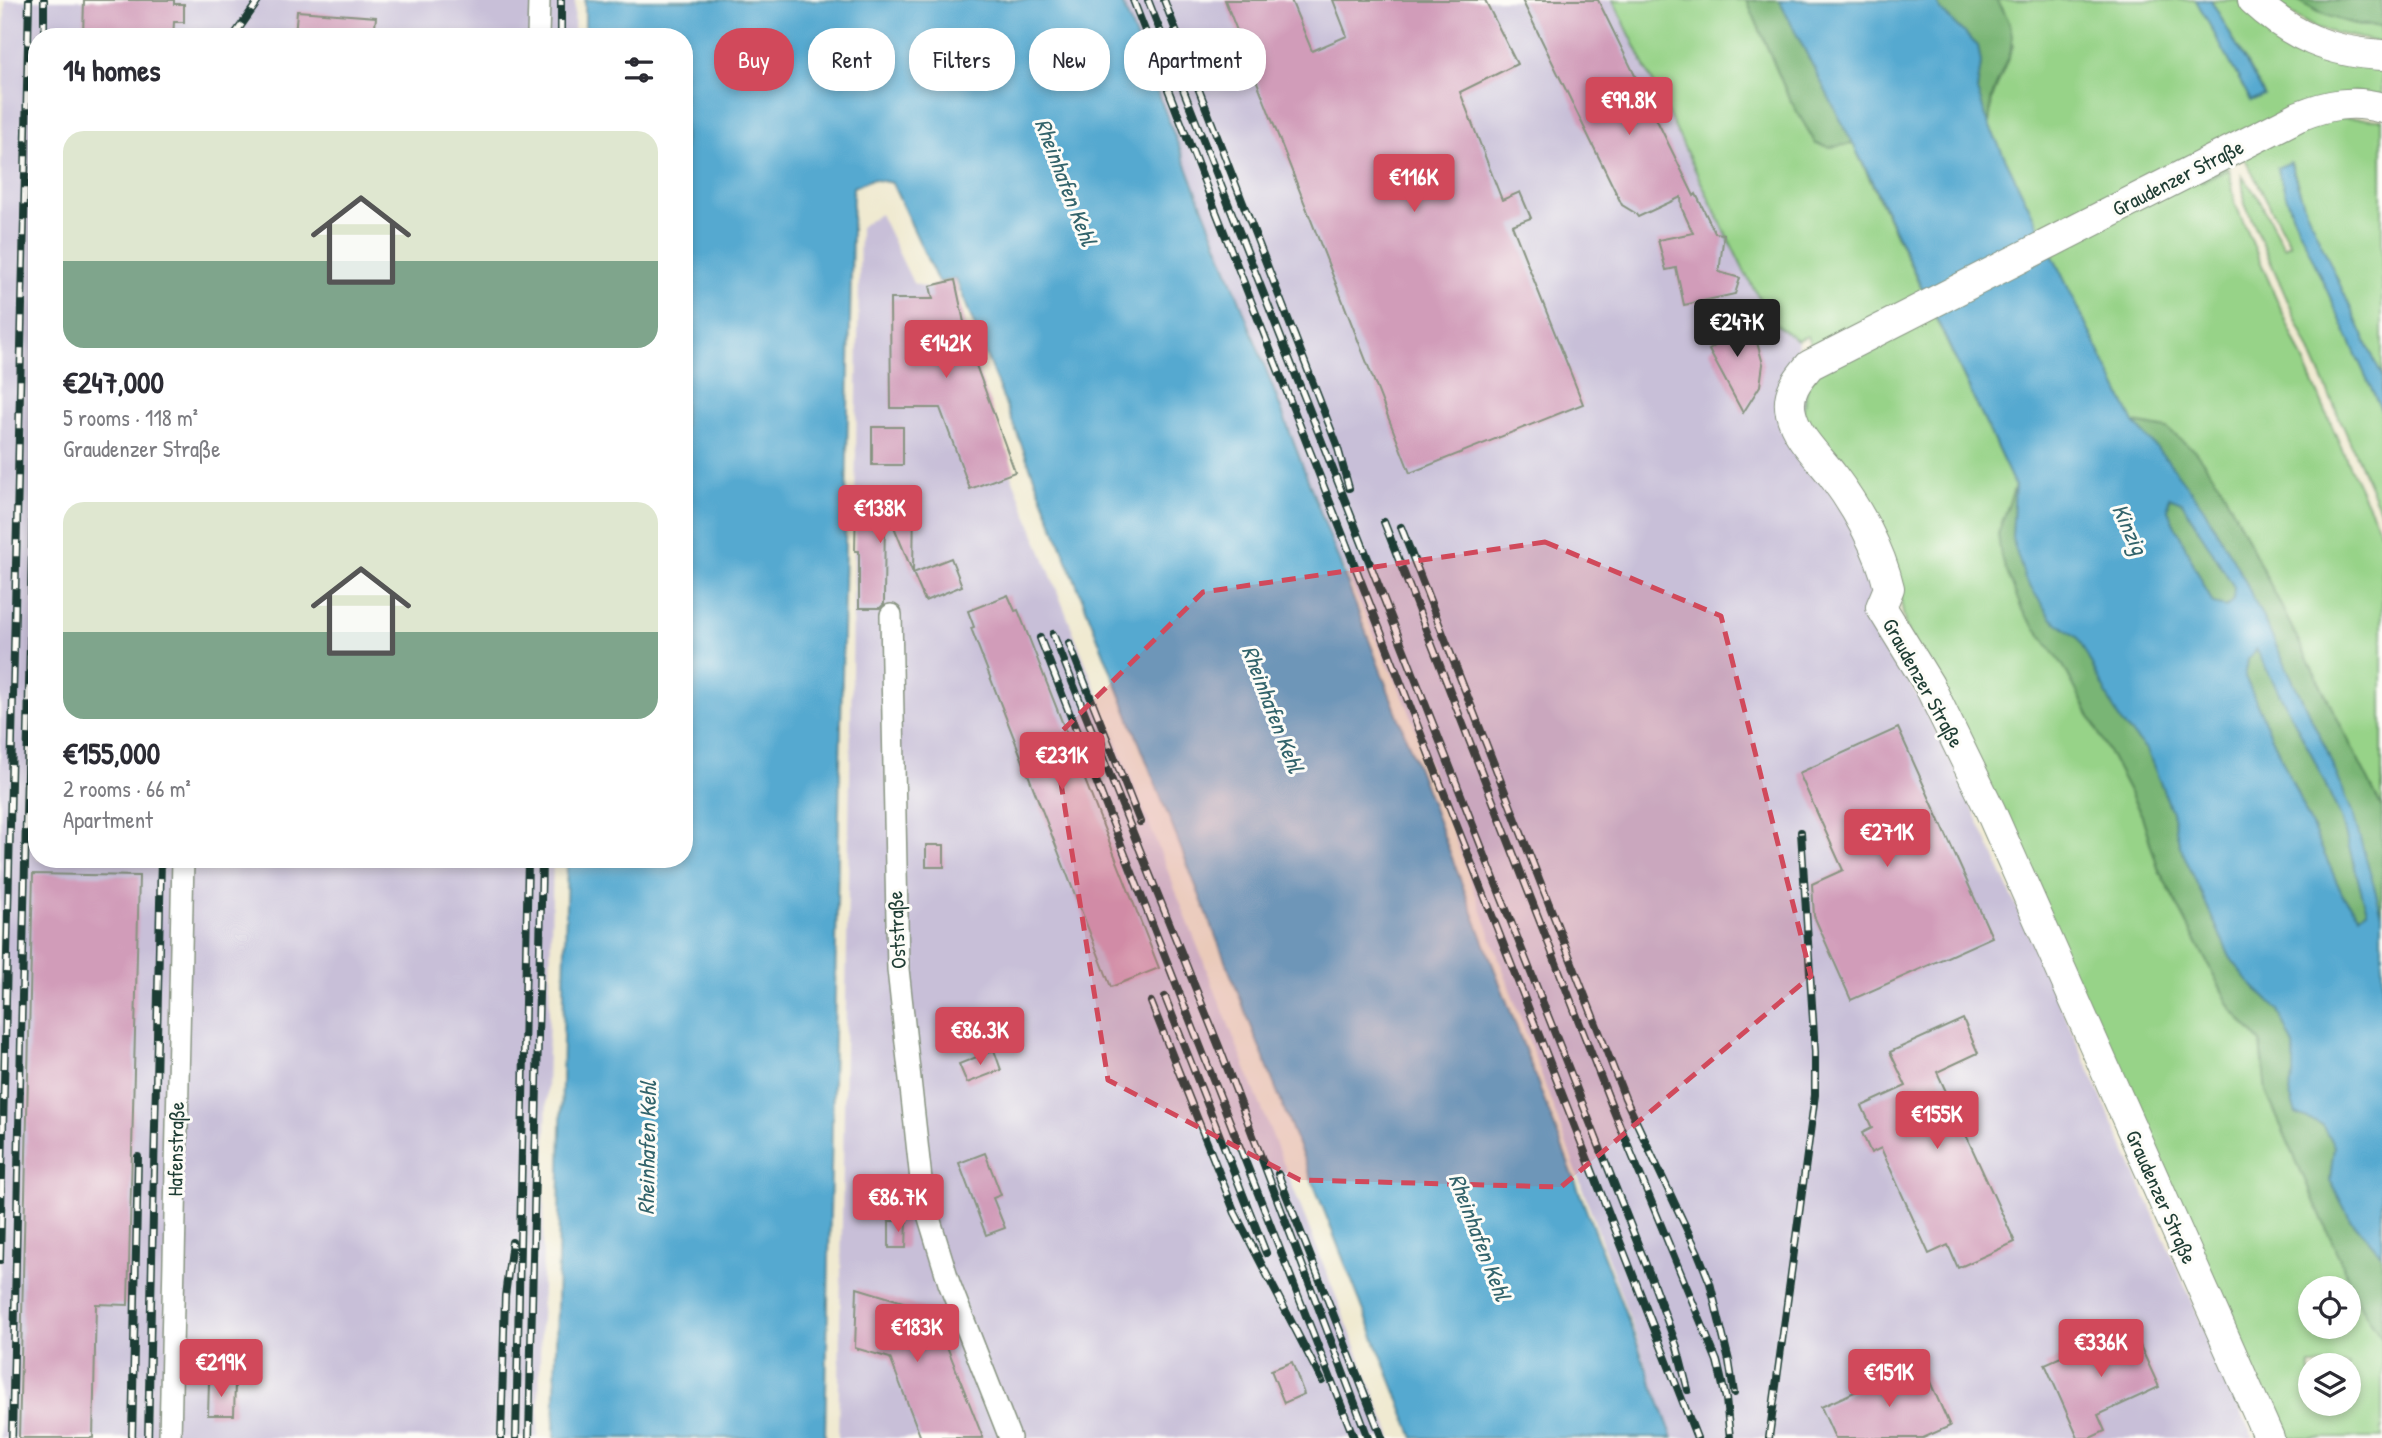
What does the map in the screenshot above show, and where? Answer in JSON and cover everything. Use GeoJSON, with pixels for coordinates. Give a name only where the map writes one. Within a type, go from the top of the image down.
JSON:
{"type":"FeatureCollection","features":[{"type":"Feature","properties":{"kind":"street"},"geometry":{"type":"LineString","coordinates":[[538,28],[539,0]]}},
{"type":"Feature","properties":{"kind":"street"},"geometry":{"type":"LineString","coordinates":[[2253,0],[2278,22],[2305,38],[2343,51],[2382,55]]}},
{"type":"Feature","properties":{"kind":"street","name":"Graudenzer Straße"},"geometry":{"type":"LineString","coordinates":[[2269,1438],[1990,810],[1929,685],[1881,607],[1889,588],[1875,551],[1853,506],[1794,424],[1790,405],[1792,391],[1811,365],[2318,108],[2352,103],[2382,108]]}},
{"type":"Feature","properties":{"kind":"street","name":"Oststraße"},"geometry":{"type":"LineString","coordinates":[[891,615],[898,969],[923,1198],[949,1283],[1010,1438]]}},
{"type":"Feature","properties":{"kind":"street","name":"Hafenstraße"},"geometry":{"type":"LineString","coordinates":[[170,1438],[183,868]]}},
{"type":"Feature","properties":{"kind":"highlighted area"},"geometry":{"type":"Polygon","coordinates":[[[1545,542],[1721,616],[1811,976],[1561,1187],[1300,1180],[1108,1080],[1054,739],[1203,592],[1545,542]]]}},
{"type":"Feature","properties":{"kind":"shaded area"},"geometry":{"type":"Polygon","coordinates":[[[5,0],[575,0],[574,28],[28,28],[28,868],[553,868],[538,1438],[0,1438],[0,211],[5,0]]]}},
{"type":"Feature","properties":{"kind":"shaded area"},"geometry":{"type":"Polygon","coordinates":[[[1121,0],[1613,0],[1745,273],[1771,308],[1767,318],[1798,340],[1796,361],[1832,485],[1878,574],[1868,611],[1920,700],[1954,766],[2253,1438],[1673,1438],[1407,705],[1327,532],[1157,91],[1266,91],[1266,28],[1132,28],[1121,0]]]}},
{"type":"Feature","properties":{"kind":"shaded area"},"geometry":{"type":"Polygon","coordinates":[[[880,214],[913,283],[939,292],[1392,1438],[838,1438],[860,227],[880,214]]]}},
{"type":"Feature","properties":{"kind":"green space"},"geometry":{"type":"Polygon","coordinates":[[[1613,0],[1747,0],[1788,96],[1831,147],[1853,144],[2015,486],[1998,534],[2022,610],[2063,665],[2142,816],[2158,868],[2232,1010],[2261,1042],[2266,1092],[2347,1276],[2298,1276],[2298,1339],[2361,1339],[2361,1307],[2382,1338],[2382,1438],[2280,1438],[1905,625],[1898,583],[1802,419],[1813,350],[1807,336],[1798,340],[1766,318],[1771,308],[1761,301],[1613,0]]]}},
{"type":"Feature","properties":{"kind":"green space"},"geometry":{"type":"Polygon","coordinates":[[[1747,0],[1779,0],[1853,144],[1830,147],[1816,144],[1788,96],[1747,0]]]}},
{"type":"Feature","properties":{"kind":"green space"},"geometry":{"type":"Polygon","coordinates":[[[1936,0],[1996,0],[2006,14],[2012,38],[2007,60],[1992,97],[1989,125],[1977,91],[1981,63],[1978,46],[1941,11],[1936,0]]]}},
{"type":"Feature","properties":{"kind":"green space"},"geometry":{"type":"Polygon","coordinates":[[[1996,0],[2196,0],[2251,101],[2264,94],[2211,0],[2237,0],[2382,65],[2382,98],[2354,92],[2200,183],[2229,169],[2235,203],[2382,535],[2382,808],[2220,484],[2167,429],[2134,423],[1989,125],[1992,99],[2013,46],[2003,9],[1996,0]]]}},
{"type":"Feature","properties":{"kind":"green space"},"geometry":{"type":"Polygon","coordinates":[[[2268,0],[2298,0],[2317,12],[2360,26],[2382,26],[2382,43],[2317,29],[2268,0]]]}},
{"type":"Feature","properties":{"kind":"green space"},"geometry":{"type":"Polygon","coordinates":[[[2298,0],[2382,0],[2382,26],[2338,19],[2298,0]]]}},
{"type":"Feature","properties":{"kind":"green space"},"geometry":{"type":"Polygon","coordinates":[[[2313,117],[2382,119],[2382,377],[2305,208],[2291,162],[2292,213],[2382,412],[2382,514],[2245,204],[2242,176],[2258,197],[2284,247],[2290,244],[2244,157],[2313,117]]]}},
{"type":"Feature","properties":{"kind":"green space"},"geometry":{"type":"Polygon","coordinates":[[[2134,423],[2167,429],[2195,451],[2220,484],[2382,808],[2382,914],[2326,749],[2243,577],[2203,507],[2134,423]]]}},
{"type":"Feature","properties":{"kind":"green space"},"geometry":{"type":"Polygon","coordinates":[[[2015,486],[2012,538],[2051,618],[2078,637],[2121,723],[2147,750],[2172,812],[2180,846],[2230,957],[2249,982],[2278,1010],[2294,1046],[2294,1075],[2289,1092],[2296,1114],[2322,1125],[2334,1146],[2330,1180],[2349,1217],[2382,1255],[2382,1338],[2361,1307],[2361,1276],[2347,1276],[2266,1092],[2261,1042],[2232,1010],[2158,868],[2142,816],[2063,665],[2022,610],[2001,557],[1998,534],[2015,486]]]}},
{"type":"Feature","properties":{"kind":"green space"},"geometry":{"type":"Polygon","coordinates":[[[2169,496],[2182,502],[2234,587],[2234,601],[2226,607],[2213,604],[2168,511],[2169,496]]]}},
{"type":"Feature","properties":{"kind":"green space"},"geometry":{"type":"Polygon","coordinates":[[[2257,649],[2341,818],[2367,911],[2360,915],[2343,896],[2245,677],[2248,659],[2257,649]]]}},
{"type":"Feature","properties":{"kind":"water","name":"Rheinhafen Kehl"},"geometry":{"type":"Polygon","coordinates":[[[585,0],[1121,0],[1132,28],[1124,28],[1124,91],[1157,91],[1241,304],[1673,1438],[1414,1438],[956,279],[938,282],[892,183],[872,179],[853,187],[825,1438],[554,1438],[567,868],[693,868],[693,28],[585,28],[585,0]]]}},
{"type":"Feature","properties":{"kind":"water","name":"Kinzig"},"geometry":{"type":"Polygon","coordinates":[[[1779,0],[1936,0],[1941,11],[1978,46],[1981,63],[1977,91],[1989,125],[2134,423],[2168,461],[2203,507],[2243,577],[2326,749],[2353,814],[2382,914],[2382,1255],[2349,1217],[2330,1180],[2334,1146],[2322,1125],[2296,1114],[2289,1092],[2294,1075],[2294,1046],[2278,1010],[2249,982],[2230,957],[2180,846],[2172,812],[2147,750],[2121,723],[2078,638],[2051,618],[2025,579],[2012,538],[2015,486],[1871,179],[1779,0]],[[2169,497],[2168,511],[2213,604],[2226,607],[2233,601],[2234,587],[2182,502],[2169,497]],[[2256,649],[2248,659],[2245,677],[2343,896],[2360,915],[2367,911],[2341,818],[2310,751],[2256,649]]]}},
{"type":"Feature","properties":{"kind":"water"},"geometry":{"type":"Polygon","coordinates":[[[2196,0],[2211,0],[2264,95],[2251,101],[2196,0]]]}},
{"type":"Feature","properties":{"kind":"water"},"geometry":{"type":"Polygon","coordinates":[[[2290,162],[2305,208],[2382,377],[2382,412],[2292,213],[2277,168],[2290,162]]]}},
{"type":"Feature","properties":{"kind":"building"},"geometry":{"type":"Polygon","coordinates":[[[84,0],[174,0],[174,4],[184,4],[184,22],[174,22],[174,28],[83,28],[84,0]]]}},
{"type":"Feature","properties":{"kind":"building"},"geometry":{"type":"Polygon","coordinates":[[[1225,0],[1291,0],[1312,51],[1347,36],[1333,0],[1485,0],[1517,64],[1460,92],[1502,200],[1520,192],[1531,218],[1512,225],[1583,404],[1410,473],[1261,91],[1266,91],[1266,28],[1236,28],[1225,0]]]}},
{"type":"Feature","properties":{"kind":"building"},"geometry":{"type":"Polygon","coordinates":[[[1522,0],[1598,0],[1694,196],[1696,194],[1715,233],[1724,234],[1719,272],[1740,278],[1735,294],[1684,305],[1676,268],[1666,270],[1658,240],[1693,233],[1682,209],[1681,197],[1638,217],[1622,205],[1522,0]]]}},
{"type":"Feature","properties":{"kind":"building"},"geometry":{"type":"Polygon","coordinates":[[[297,11],[376,17],[375,28],[296,28],[297,11]]]}},
{"type":"Feature","properties":{"kind":"building"},"geometry":{"type":"Polygon","coordinates":[[[955,280],[969,346],[1015,472],[970,489],[940,408],[891,408],[890,299],[933,299],[930,286],[955,280]]]}},
{"type":"Feature","properties":{"kind":"building"},"geometry":{"type":"Polygon","coordinates":[[[1734,313],[1743,332],[1749,328],[1756,339],[1763,364],[1760,386],[1743,413],[1709,350],[1715,346],[1706,328],[1734,313]]]}},
{"type":"Feature","properties":{"kind":"building"},"geometry":{"type":"Polygon","coordinates":[[[872,427],[903,427],[903,465],[872,465],[872,427]]]}},
{"type":"Feature","properties":{"kind":"building"},"geometry":{"type":"Polygon","coordinates":[[[856,502],[914,502],[913,573],[885,505],[884,604],[880,608],[859,608],[859,551],[855,551],[856,502]]]}},
{"type":"Feature","properties":{"kind":"building"},"geometry":{"type":"Polygon","coordinates":[[[951,558],[962,586],[925,601],[913,573],[951,558]]]}},
{"type":"Feature","properties":{"kind":"building"},"geometry":{"type":"Polygon","coordinates":[[[1008,595],[1015,611],[1018,610],[1159,968],[1111,987],[971,628],[974,627],[968,611],[1008,595]]]}},
{"type":"Feature","properties":{"kind":"building"},"geometry":{"type":"Polygon","coordinates":[[[1898,728],[1992,937],[1851,1000],[1814,916],[1812,884],[1843,870],[1799,773],[1898,728]]]}},
{"type":"Feature","properties":{"kind":"building"},"geometry":{"type":"Polygon","coordinates":[[[926,845],[944,845],[944,867],[926,867],[926,845]]]}},
{"type":"Feature","properties":{"kind":"building"},"geometry":{"type":"Polygon","coordinates":[[[33,874],[139,876],[128,1305],[96,1304],[93,1438],[19,1438],[33,874]]]}},
{"type":"Feature","properties":{"kind":"building"},"geometry":{"type":"Polygon","coordinates":[[[1963,1019],[1978,1053],[1937,1072],[2015,1242],[1958,1268],[1948,1245],[1929,1254],[1881,1148],[1871,1153],[1862,1133],[1872,1128],[1862,1106],[1906,1086],[1890,1052],[1963,1019]]]}},
{"type":"Feature","properties":{"kind":"building"},"geometry":{"type":"Polygon","coordinates":[[[994,1050],[1001,1070],[967,1083],[959,1064],[994,1050]]]}},
{"type":"Feature","properties":{"kind":"building"},"geometry":{"type":"Polygon","coordinates":[[[985,1153],[1001,1195],[993,1198],[1005,1228],[986,1235],[959,1163],[985,1153]]]}},
{"type":"Feature","properties":{"kind":"building"},"geometry":{"type":"Polygon","coordinates":[[[889,1221],[907,1221],[906,1248],[889,1248],[889,1221]]]}},
{"type":"Feature","properties":{"kind":"building"},"geometry":{"type":"Polygon","coordinates":[[[857,1288],[933,1311],[983,1438],[921,1438],[890,1358],[855,1348],[857,1288]]]}},
{"type":"Feature","properties":{"kind":"building"},"geometry":{"type":"Polygon","coordinates":[[[2131,1326],[2159,1387],[2098,1415],[2105,1431],[2090,1438],[2078,1438],[2045,1364],[2131,1326]]]}},
{"type":"Feature","properties":{"kind":"building"},"geometry":{"type":"Polygon","coordinates":[[[1292,1362],[1304,1394],[1284,1403],[1271,1370],[1292,1362]]]}},
{"type":"Feature","properties":{"kind":"building"},"geometry":{"type":"Polygon","coordinates":[[[1921,1362],[1950,1426],[1923,1438],[1835,1438],[1821,1407],[1921,1362]]]}},
{"type":"Feature","properties":{"kind":"building"},"geometry":{"type":"Polygon","coordinates":[[[209,1382],[235,1383],[234,1415],[208,1415],[209,1382]]]}},
{"type":"Feature","properties":{"kind":"railway"},"geometry":{"type":"LineString","coordinates":[[28,28],[29,0]]}},
{"type":"Feature","properties":{"kind":"railway"},"geometry":{"type":"LineString","coordinates":[[44,0],[44,28]]}},
{"type":"Feature","properties":{"kind":"railway"},"geometry":{"type":"LineString","coordinates":[[239,28],[259,0]]}},
{"type":"Feature","properties":{"kind":"railway"},"geometry":{"type":"LineString","coordinates":[[561,0],[561,28]]}},
{"type":"Feature","properties":{"kind":"railway"},"geometry":{"type":"LineString","coordinates":[[1133,0],[1697,1438]]}},
{"type":"Feature","properties":{"kind":"railway"},"geometry":{"type":"LineString","coordinates":[[1148,0],[1652,1280],[1677,1347],[1688,1390]]}},
{"type":"Feature","properties":{"kind":"railway"},"geometry":{"type":"LineString","coordinates":[[1164,0],[1337,445],[1349,488]]}},
{"type":"Feature","properties":{"kind":"railway"},"geometry":{"type":"LineString","coordinates":[[0,1260],[28,43]]}},
{"type":"Feature","properties":{"kind":"railway"},"geometry":{"type":"LineString","coordinates":[[1384,522],[1613,1109],[1717,1361],[1726,1399],[1730,1438]]}},
{"type":"Feature","properties":{"kind":"railway"},"geometry":{"type":"LineString","coordinates":[[1401,527],[1625,1098],[1710,1283],[1734,1393]]}},
{"type":"Feature","properties":{"kind":"railway"},"geometry":{"type":"LineString","coordinates":[[1053,634],[1220,1049],[1368,1438]]}},
{"type":"Feature","properties":{"kind":"railway"},"geometry":{"type":"LineString","coordinates":[[1040,638],[1354,1438]]}},
{"type":"Feature","properties":{"kind":"railway"},"geometry":{"type":"LineString","coordinates":[[1069,643],[1140,822]]}},
{"type":"Feature","properties":{"kind":"railway"},"geometry":{"type":"LineString","coordinates":[[12,1438],[28,731]]}},
{"type":"Feature","properties":{"kind":"railway"},"geometry":{"type":"LineString","coordinates":[[1769,1438],[1815,1095],[1815,1052],[1801,832]]}},
{"type":"Feature","properties":{"kind":"railway"},"geometry":{"type":"LineString","coordinates":[[148,1438],[161,868]]}},
{"type":"Feature","properties":{"kind":"railway"},"geometry":{"type":"LineString","coordinates":[[516,1438],[528,868]]}},
{"type":"Feature","properties":{"kind":"railway"},"geometry":{"type":"LineString","coordinates":[[529,1438],[542,868]]}},
{"type":"Feature","properties":{"kind":"railway"},"geometry":{"type":"LineString","coordinates":[[1165,997],[1266,1253]]}},
{"type":"Feature","properties":{"kind":"railway"},"geometry":{"type":"LineString","coordinates":[[1151,1002],[1235,1213],[1322,1381]]}},
{"type":"Feature","properties":{"kind":"railway"},"geometry":{"type":"LineString","coordinates":[[132,1438],[138,1157]]}},
{"type":"Feature","properties":{"kind":"railway"},"geometry":{"type":"LineString","coordinates":[[1278,1174],[1382,1438]]}},
{"type":"Feature","properties":{"kind":"railway"},"geometry":{"type":"LineString","coordinates":[[501,1438],[505,1296],[512,1242]]}}]}
